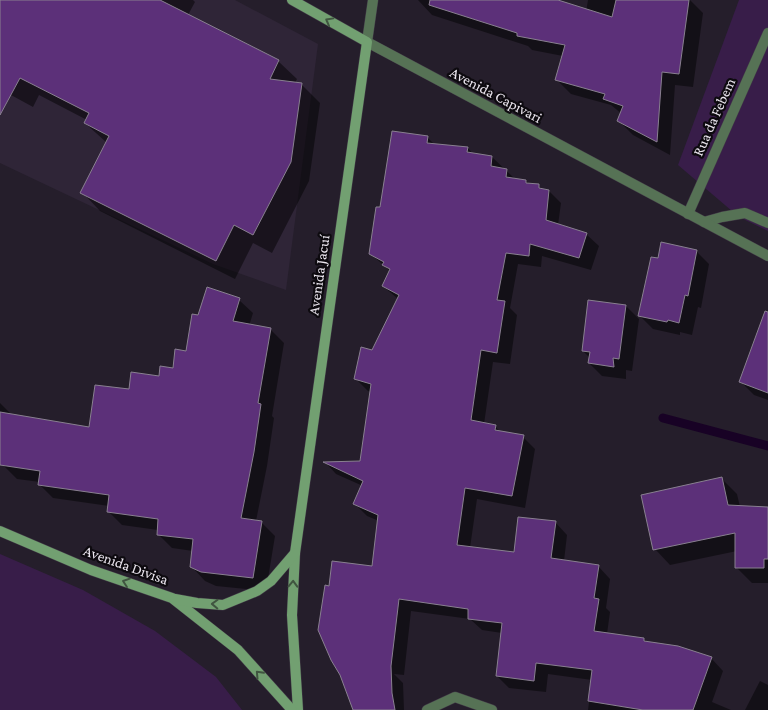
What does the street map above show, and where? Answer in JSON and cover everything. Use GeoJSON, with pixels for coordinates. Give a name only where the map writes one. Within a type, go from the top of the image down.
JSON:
{"type":"FeatureCollection","features":[{"type":"Feature","properties":{"kind":"street","name":"Avenida Capivari"},"geometry":{"type":"LineString","coordinates":[[292,0],[768,256]]}},
{"type":"Feature","properties":{"kind":"street","name":"Avenida Jacuí"},"geometry":{"type":"LineString","coordinates":[[298,710],[292,615],[295,554],[373,0]]}},
{"type":"Feature","properties":{"kind":"street","name":"Rua da Febem"},"geometry":{"type":"LineString","coordinates":[[688,214],[768,34]]}},
{"type":"Feature","properties":{"kind":"street"},"geometry":{"type":"LineString","coordinates":[[704,222],[722,216],[744,213],[768,223]]}},
{"type":"Feature","properties":{"kind":"street","name":"Avenida Divisa"},"geometry":{"type":"LineString","coordinates":[[0,531],[91,570],[172,598],[238,650],[292,710]]}},
{"type":"Feature","properties":{"kind":"street"},"geometry":{"type":"LineString","coordinates":[[172,598],[197,603],[224,605],[257,591],[271,582],[295,554]]}},
{"type":"Feature","properties":{"kind":"street"},"geometry":{"type":"LineString","coordinates":[[427,710],[455,697],[492,710]]}},
{"type":"Feature","properties":{"kind":"shaded area"},"geometry":{"type":"Polygon","coordinates":[[[0,0],[235,0],[318,44],[286,290],[213,264],[0,163],[0,0]]]}},
{"type":"Feature","properties":{"kind":"shaded area"},"geometry":{"type":"Polygon","coordinates":[[[739,0],[768,0],[768,231],[739,217],[678,165],[739,0]]]}},
{"type":"Feature","properties":{"kind":"shaded area"},"geometry":{"type":"Polygon","coordinates":[[[0,554],[83,590],[155,631],[216,677],[242,710],[0,710],[0,554]]]}},
{"type":"Feature","properties":{"kind":"building"},"geometry":{"type":"Polygon","coordinates":[[[0,0],[160,0],[279,60],[270,79],[302,83],[291,162],[253,235],[234,225],[216,261],[80,193],[109,136],[84,123],[89,113],[20,78],[0,115],[0,0]]]}},
{"type":"Feature","properties":{"kind":"building"},"geometry":{"type":"Polygon","coordinates":[[[430,0],[558,0],[612,17],[616,0],[689,0],[679,74],[662,72],[657,142],[617,121],[623,106],[603,99],[605,94],[555,80],[565,45],[517,36],[517,33],[429,5],[430,0]]]}},
{"type":"Feature","properties":{"kind":"building"},"geometry":{"type":"Polygon","coordinates":[[[392,131],[428,136],[427,143],[468,147],[467,152],[492,156],[491,166],[507,169],[506,177],[526,180],[526,183],[539,184],[539,188],[549,190],[546,220],[587,233],[579,258],[530,244],[529,256],[506,253],[497,300],[505,301],[497,353],[481,350],[471,420],[496,425],[495,430],[524,435],[512,496],[465,488],[457,545],[514,552],[518,517],[556,521],[551,558],[599,565],[594,598],[599,599],[594,631],[644,638],[644,641],[678,646],[712,657],[693,710],[643,710],[588,701],[592,670],[536,663],[534,681],[496,676],[502,623],[468,619],[468,609],[399,599],[391,666],[395,710],[353,710],[340,675],[318,630],[325,585],[329,586],[332,561],[372,566],[378,515],[353,504],[363,481],[323,462],[360,461],[371,384],[354,379],[361,347],[372,350],[399,295],[382,286],[390,269],[382,265],[384,262],[369,254],[376,207],[380,207],[392,131]]]}},
{"type":"Feature","properties":{"kind":"building"},"geometry":{"type":"Polygon","coordinates":[[[661,242],[697,250],[688,296],[685,295],[679,323],[638,316],[651,257],[658,258],[661,242]]]}},
{"type":"Feature","properties":{"kind":"building"},"geometry":{"type":"Polygon","coordinates":[[[207,287],[240,298],[233,321],[271,328],[258,403],[261,404],[254,452],[241,518],[262,521],[253,578],[201,572],[190,567],[193,539],[157,535],[158,519],[107,512],[109,495],[38,485],[40,471],[0,465],[0,412],[89,427],[95,385],[129,389],[131,372],[159,376],[160,366],[173,368],[175,349],[186,351],[192,314],[198,315],[207,287]]]}},
{"type":"Feature","properties":{"kind":"building"},"geometry":{"type":"Polygon","coordinates":[[[588,300],[626,305],[619,359],[613,358],[614,367],[588,363],[590,352],[582,351],[588,300]]]}},
{"type":"Feature","properties":{"kind":"building"},"geometry":{"type":"Polygon","coordinates":[[[765,311],[768,312],[768,393],[739,382],[765,311]]]}},
{"type":"Feature","properties":{"kind":"building"},"geometry":{"type":"Polygon","coordinates":[[[722,477],[728,505],[768,507],[768,559],[764,559],[764,568],[735,568],[735,533],[653,550],[641,495],[722,477]]]}},
{"type":"Feature","properties":{"kind":"waterway"},"geometry":{"type":"LineString","coordinates":[[663,418],[768,446]]}}]}
